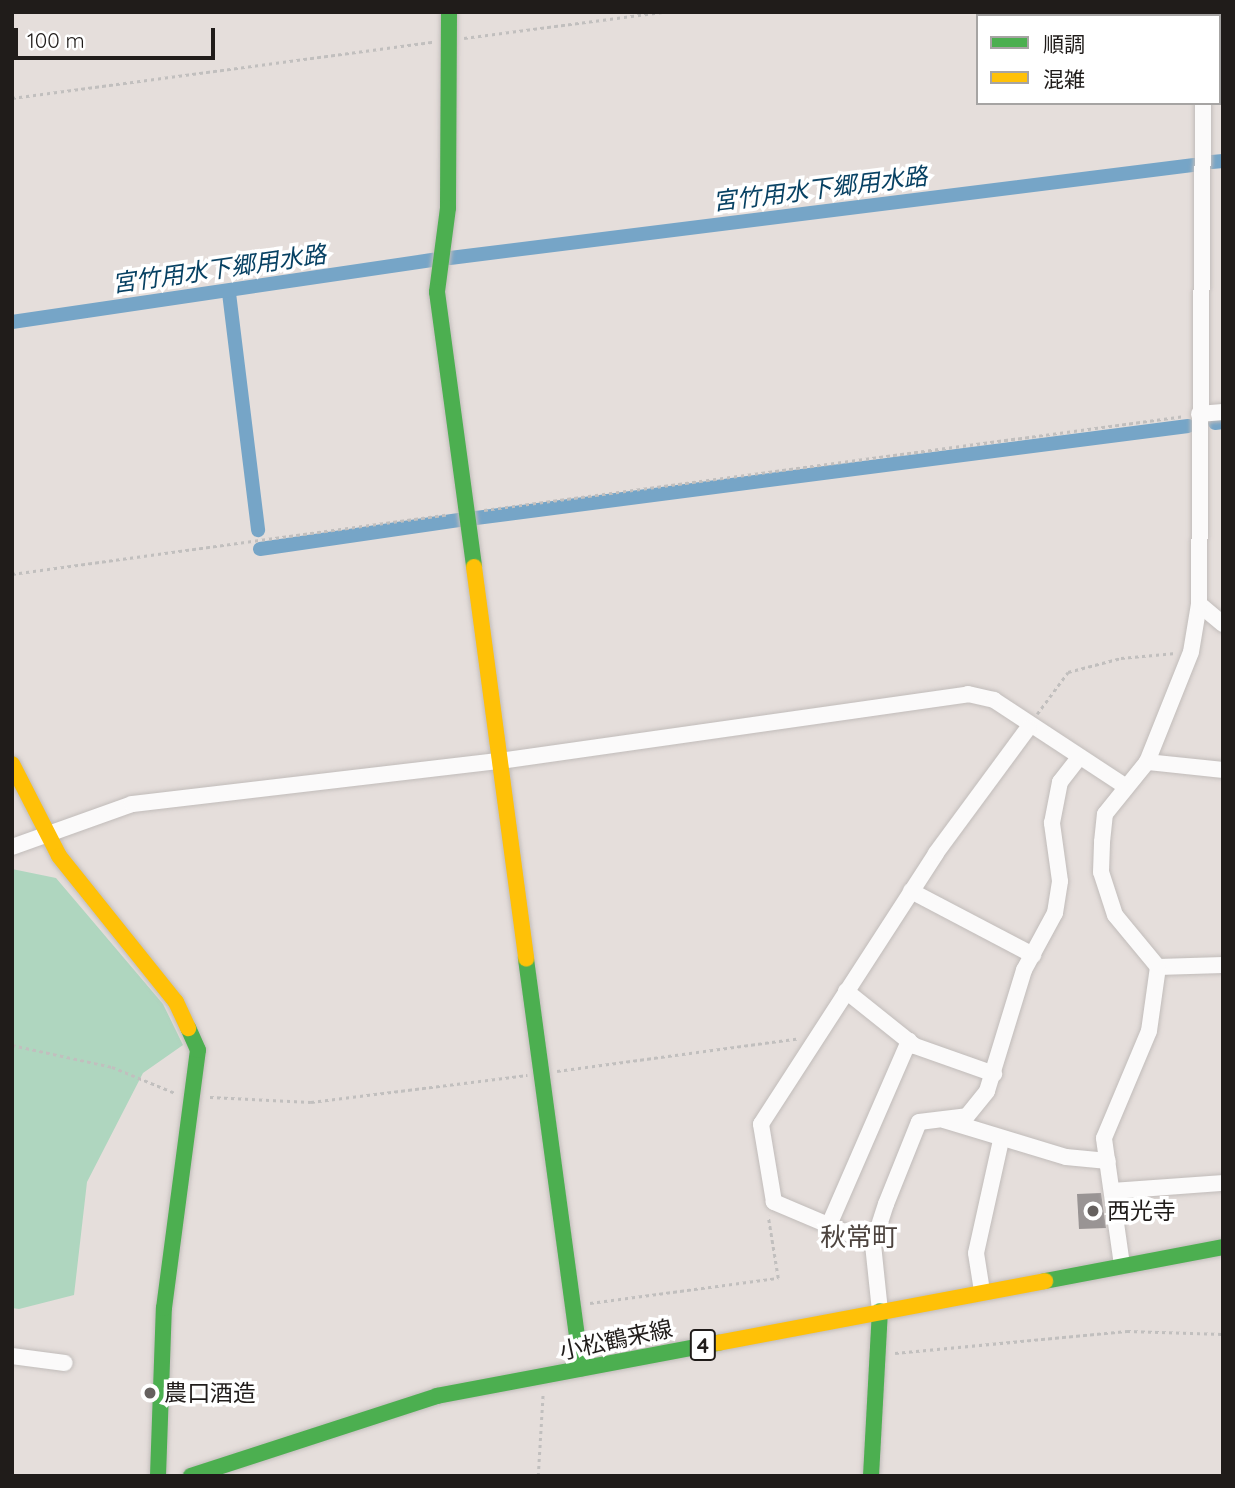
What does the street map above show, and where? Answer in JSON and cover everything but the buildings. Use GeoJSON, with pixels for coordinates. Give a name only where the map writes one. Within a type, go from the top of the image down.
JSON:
{"type":"FeatureCollection","features":[{"type":"Feature","properties":{"kind":"street"},"geometry":{"type":"LineString","coordinates":[[449,12],[448,208],[437,292],[581,1368]]}},
{"type":"Feature","properties":{"kind":"street"},"geometry":{"type":"LineString","coordinates":[[1122,1265],[1104,1138],[1149,1031],[1158,967],[1115,915],[1101,872],[1105,814],[1147,761],[1191,652],[1199,604],[1203,105]]}},
{"type":"Feature","properties":{"kind":"street"},"geometry":{"type":"LineString","coordinates":[[1199,414],[1223,412]]}},
{"type":"Feature","properties":{"kind":"street"},"geometry":{"type":"LineString","coordinates":[[1199,604],[1223,624]]}},
{"type":"Feature","properties":{"kind":"street"},"geometry":{"type":"LineString","coordinates":[[12,847],[132,804],[500,761],[968,694],[994,700],[1028,728],[1125,786]]}},
{"type":"Feature","properties":{"kind":"street"},"geometry":{"type":"LineString","coordinates":[[873,1244],[774,1202],[761,1124],[814,1036],[911,891],[1028,728]]}},
{"type":"Feature","properties":{"kind":"street"},"geometry":{"type":"LineString","coordinates":[[871,1476],[880,1353],[880,1311],[873,1244],[919,1122],[967,1116],[994,1074],[1033,955],[1055,913],[1060,881],[1052,823],[1060,782],[1079,759]]}},
{"type":"Feature","properties":{"kind":"street"},"geometry":{"type":"LineString","coordinates":[[1147,761],[1223,769]]}},
{"type":"Feature","properties":{"kind":"street"},"geometry":{"type":"LineString","coordinates":[[12,764],[46,835],[188,1019],[198,1050],[195,1097],[164,1308],[158,1476]]}},
{"type":"Feature","properties":{"kind":"street"},"geometry":{"type":"LineString","coordinates":[[911,891],[1033,955]]}},
{"type":"Feature","properties":{"kind":"street"},"geometry":{"type":"LineString","coordinates":[[1158,967],[1223,965]]}},
{"type":"Feature","properties":{"kind":"street"},"geometry":{"type":"LineString","coordinates":[[846,990],[909,1041],[994,1074]]}},
{"type":"Feature","properties":{"kind":"street"},"geometry":{"type":"LineString","coordinates":[[829,1225],[909,1041]]}},
{"type":"Feature","properties":{"kind":"street"},"geometry":{"type":"LineString","coordinates":[[942,1119],[1001,1140],[1108,1161]]}},
{"type":"Feature","properties":{"kind":"street"},"geometry":{"type":"LineString","coordinates":[[982,1292],[978,1233],[1001,1140]]}},
{"type":"Feature","properties":{"kind":"street"},"geometry":{"type":"LineString","coordinates":[[1113,1191],[1223,1183]]}},
{"type":"Feature","properties":{"kind":"street","name":"小松鶴来線"},"geometry":{"type":"LineString","coordinates":[[191,1476],[437,1396],[544,1379],[581,1368],[1223,1247]]}},
{"type":"Feature","properties":{"kind":"street"},"geometry":{"type":"LineString","coordinates":[[12,1356],[65,1363]]}},
{"type":"Feature","properties":{"kind":"path"},"geometry":{"type":"LineString","coordinates":[[12,98],[662,12]]}},
{"type":"Feature","properties":{"kind":"path"},"geometry":{"type":"LineString","coordinates":[[12,574],[1199,414]]}},
{"type":"Feature","properties":{"kind":"path"},"geometry":{"type":"LineString","coordinates":[[1028,728],[1068,672],[1121,658],[1191,652]]}},
{"type":"Feature","properties":{"kind":"path"},"geometry":{"type":"LineString","coordinates":[[12,1045],[112,1067],[148,1087],[195,1097],[311,1102],[541,1074],[814,1036]]}},
{"type":"Feature","properties":{"kind":"path"},"geometry":{"type":"LineString","coordinates":[[572,1306],[778,1278],[768,1217],[774,1202]]}},
{"type":"Feature","properties":{"kind":"path"},"geometry":{"type":"LineString","coordinates":[[880,1353],[1126,1331],[1223,1334]]}},
{"type":"Feature","properties":{"kind":"path"},"geometry":{"type":"LineString","coordinates":[[538,1476],[544,1379]]}},
{"type":"Feature","properties":{"kind":"green space"},"geometry":{"type":"Polygon","coordinates":[[[12,869],[56,878],[163,1004],[183,1045],[143,1073],[87,1182],[74,1295],[19,1309],[12,1308],[12,869]]]}},
{"type":"Feature","properties":{"kind":"waterway","name":"宮竹用水下郷用水路"},"geometry":{"type":"LineString","coordinates":[[1212,162],[1223,161]]}},
{"type":"Feature","properties":{"kind":"waterway","name":"宮竹用水下郷用水路"},"geometry":{"type":"LineString","coordinates":[[450,258],[1194,165]]}},
{"type":"Feature","properties":{"kind":"waterway","name":"宮竹用水下郷用水路"},"geometry":{"type":"LineString","coordinates":[[12,322],[433,260]]}},
{"type":"Feature","properties":{"kind":"waterway"},"geometry":{"type":"LineString","coordinates":[[229,293],[258,530]]}},
{"type":"Feature","properties":{"kind":"waterway"},"geometry":{"type":"LineString","coordinates":[[1215,423],[1223,422]]}},
{"type":"Feature","properties":{"kind":"waterway"},"geometry":{"type":"LineString","coordinates":[[476,518],[1188,426]]}},
{"type":"Feature","properties":{"kind":"waterway"},"geometry":{"type":"LineString","coordinates":[[260,549],[459,520]]}},
{"type":"Feature","properties":{"kind":"traffic: fast"},"geometry":{"type":"LineString","coordinates":[[449,12],[448,208],[437,292],[474,567]]}},
{"type":"Feature","properties":{"kind":"traffic: fast"},"geometry":{"type":"LineString","coordinates":[[526,959],[581,1368]]}},
{"type":"Feature","properties":{"kind":"traffic: fast"},"geometry":{"type":"LineString","coordinates":[[158,1476],[164,1308],[198,1050],[188,1028]]}},
{"type":"Feature","properties":{"kind":"traffic: fast"},"geometry":{"type":"LineString","coordinates":[[1045,1281],[1223,1247]]}},
{"type":"Feature","properties":{"kind":"traffic: fast"},"geometry":{"type":"LineString","coordinates":[[871,1476],[880,1311]]}},
{"type":"Feature","properties":{"kind":"traffic: fast"},"geometry":{"type":"LineString","coordinates":[[191,1476],[437,1396],[718,1343]]}},
{"type":"Feature","properties":{"kind":"traffic: slow"},"geometry":{"type":"LineString","coordinates":[[474,567],[526,959]]}},
{"type":"Feature","properties":{"kind":"traffic: slow"},"geometry":{"type":"LineString","coordinates":[[12,764],[59,856],[176,1002],[188,1028]]}},
{"type":"Feature","properties":{"kind":"traffic: slow"},"geometry":{"type":"LineString","coordinates":[[718,1343],[1045,1281]]}},
{"type":"Feature","properties":{"kind":"place","name":"西光寺"},"geometry":{"type":"Point","coordinates":[1093,1211]}},
{"type":"Feature","properties":{"kind":"place","name":"農口酒造"},"geometry":{"type":"Point","coordinates":[150,1393]}},
{"type":"Feature","properties":{"kind":"district","name":"秋常町"},"geometry":{"type":"Point","coordinates":[859,1237]}}]}
